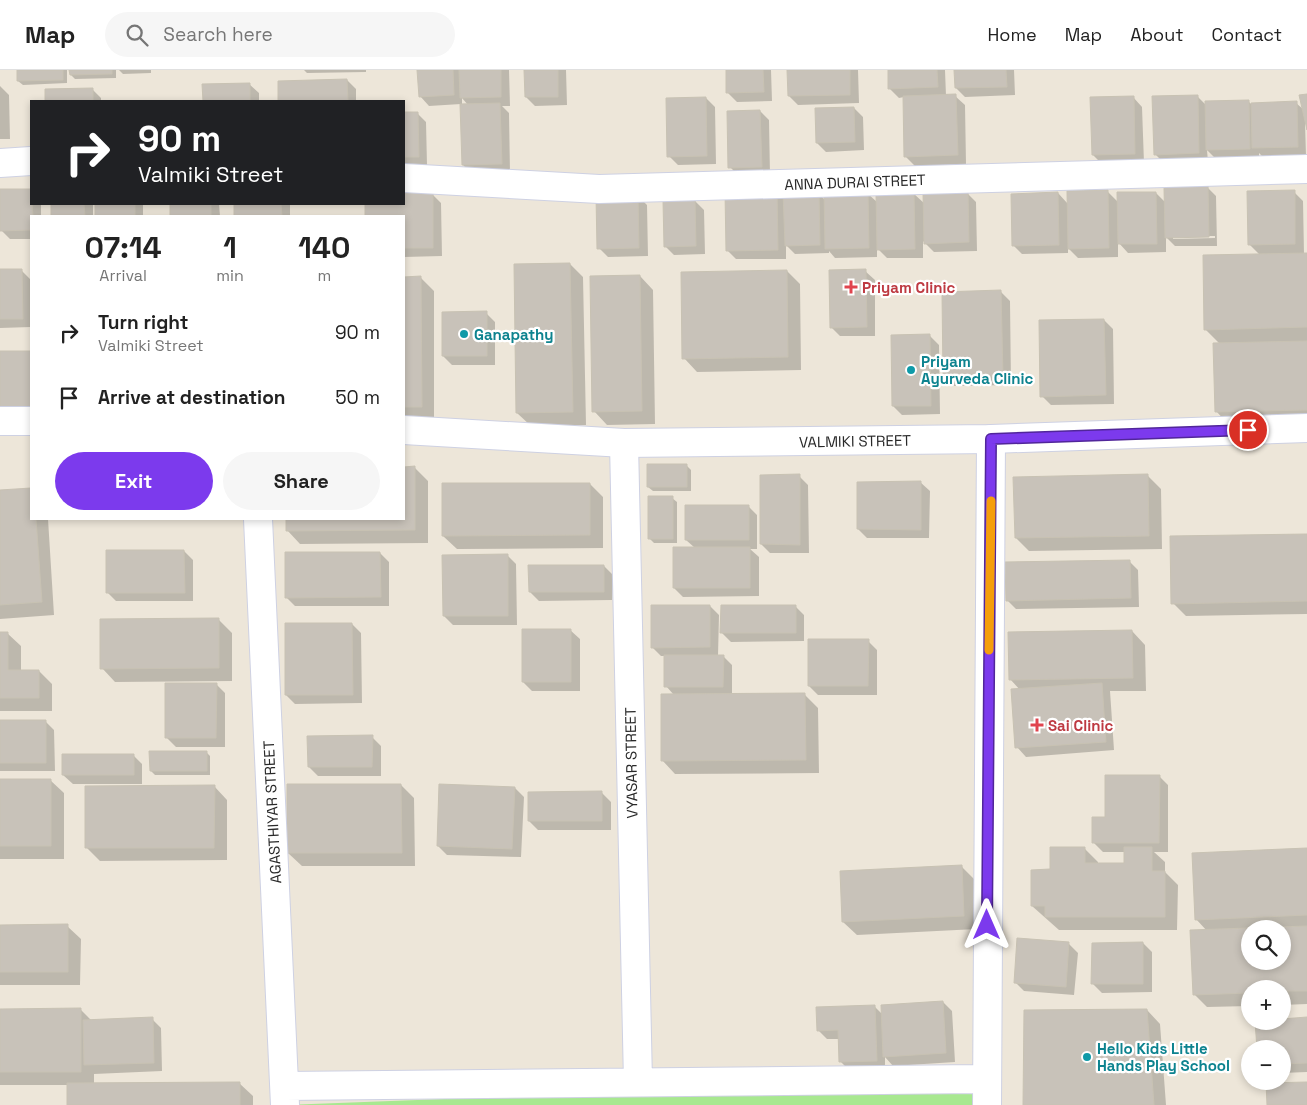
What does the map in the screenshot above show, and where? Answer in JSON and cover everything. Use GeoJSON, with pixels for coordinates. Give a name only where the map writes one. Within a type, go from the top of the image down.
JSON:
{"type":"FeatureCollection","features":[{"type":"Feature","properties":{"kind":"street"},"geometry":{"type":"LineString","coordinates":[[0,163],[30,161]]}},
{"type":"Feature","properties":{"kind":"street","name":"ANNA DURAI STREET"},"geometry":{"type":"LineString","coordinates":[[405,178],[599,189],[1307,169]]}},
{"type":"Feature","properties":{"kind":"street"},"geometry":{"type":"LineString","coordinates":[[0,421],[30,421]]}},
{"type":"Feature","properties":{"kind":"street","name":"VALMIKI STREET"},"geometry":{"type":"LineString","coordinates":[[405,430],[624,443],[991,439],[1307,428]]}},
{"type":"Feature","properties":{"kind":"street"},"geometry":{"type":"LineString","coordinates":[[986,1093],[991,439]]}},
{"type":"Feature","properties":{"kind":"street","name":"VYASAR STREET"},"geometry":{"type":"LineString","coordinates":[[624,443],[638,1082]]}},
{"type":"Feature","properties":{"kind":"street","name":"AGASTHIYAR STREET"},"geometry":{"type":"LineString","coordinates":[[258,520],[285,1095]]}},
{"type":"Feature","properties":{"kind":"street"},"geometry":{"type":"LineString","coordinates":[[285,1095],[638,1082],[967,1079],[986,1093]]}},
{"type":"Feature","properties":{"kind":"green space"},"geometry":{"type":"Polygon","coordinates":[[[977,1079],[978,1105],[285,1105],[977,1079]]]}},
{"type":"Feature","properties":{"kind":"building"},"geometry":{"type":"Polygon","coordinates":[[[17,70],[63,70],[63,80],[17,81],[17,70]]]}},
{"type":"Feature","properties":{"kind":"building"},"geometry":{"type":"Polygon","coordinates":[[[69,70],[112,70],[112,74],[70,75],[69,70]]]}},
{"type":"Feature","properties":{"kind":"building"},"geometry":{"type":"Polygon","coordinates":[[[417,70],[453,70],[454,95],[419,97],[417,70]]]}},
{"type":"Feature","properties":{"kind":"building"},"geometry":{"type":"Polygon","coordinates":[[[459,70],[501,70],[501,97],[460,98],[459,70]]]}},
{"type":"Feature","properties":{"kind":"building"},"geometry":{"type":"Polygon","coordinates":[[[524,70],[558,70],[558,97],[525,97],[524,70]]]}},
{"type":"Feature","properties":{"kind":"building"},"geometry":{"type":"Polygon","coordinates":[[[726,70],[763,70],[764,92],[726,93],[726,70]]]}},
{"type":"Feature","properties":{"kind":"building"},"geometry":{"type":"Polygon","coordinates":[[[787,70],[850,70],[850,95],[788,96],[787,70]]]}},
{"type":"Feature","properties":{"kind":"building"},"geometry":{"type":"Polygon","coordinates":[[[888,70],[937,70],[938,87],[888,89],[888,70]]]}},
{"type":"Feature","properties":{"kind":"building"},"geometry":{"type":"Polygon","coordinates":[[[954,70],[1006,70],[1007,87],[955,88],[954,70]]]}},
{"type":"Feature","properties":{"kind":"building"},"geometry":{"type":"Polygon","coordinates":[[[347,79],[348,100],[278,100],[278,81],[347,79]]]}},
{"type":"Feature","properties":{"kind":"building"},"geometry":{"type":"Polygon","coordinates":[[[250,83],[250,100],[203,100],[202,84],[250,83]]]}},
{"type":"Feature","properties":{"kind":"building"},"geometry":{"type":"Polygon","coordinates":[[[93,88],[93,100],[45,100],[45,89],[93,88]]]}},
{"type":"Feature","properties":{"kind":"building"},"geometry":{"type":"Polygon","coordinates":[[[956,94],[958,155],[904,157],[903,96],[956,94]]]}},
{"type":"Feature","properties":{"kind":"building"},"geometry":{"type":"Polygon","coordinates":[[[1307,94],[1307,130],[1299,95],[1307,94]]]}},
{"type":"Feature","properties":{"kind":"building"},"geometry":{"type":"Polygon","coordinates":[[[1198,95],[1199,153],[1154,155],[1152,96],[1198,95]]]}},
{"type":"Feature","properties":{"kind":"building"},"geometry":{"type":"Polygon","coordinates":[[[1134,96],[1135,154],[1092,155],[1090,97],[1134,96]]]}},
{"type":"Feature","properties":{"kind":"building"},"geometry":{"type":"Polygon","coordinates":[[[706,97],[707,156],[667,157],[666,98],[706,97]]]}},
{"type":"Feature","properties":{"kind":"building"},"geometry":{"type":"Polygon","coordinates":[[[1249,100],[1250,149],[1206,150],[1205,101],[1249,100]]]}},
{"type":"Feature","properties":{"kind":"building"},"geometry":{"type":"Polygon","coordinates":[[[1297,101],[1298,147],[1252,148],[1251,103],[1297,101]]]}},
{"type":"Feature","properties":{"kind":"building"},"geometry":{"type":"Polygon","coordinates":[[[500,103],[502,164],[462,165],[460,104],[500,103]]]}},
{"type":"Feature","properties":{"kind":"building"},"geometry":{"type":"Polygon","coordinates":[[[854,107],[855,142],[816,143],[815,108],[854,107]]]}},
{"type":"Feature","properties":{"kind":"building"},"geometry":{"type":"Polygon","coordinates":[[[760,110],[762,167],[728,168],[727,111],[760,110]]]}},
{"type":"Feature","properties":{"kind":"building"},"geometry":{"type":"Polygon","coordinates":[[[405,112],[418,112],[419,157],[405,157],[405,112]]]}},
{"type":"Feature","properties":{"kind":"building"},"geometry":{"type":"Polygon","coordinates":[[[1208,185],[1209,237],[1165,238],[1164,187],[1208,185]]]}},
{"type":"Feature","properties":{"kind":"building"},"geometry":{"type":"Polygon","coordinates":[[[0,189],[30,189],[30,205],[32,205],[33,215],[30,215],[30,230],[0,231],[0,189]]]}},
{"type":"Feature","properties":{"kind":"building"},"geometry":{"type":"Polygon","coordinates":[[[777,189],[778,250],[726,251],[725,191],[777,189]]]}},
{"type":"Feature","properties":{"kind":"building"},"geometry":{"type":"Polygon","coordinates":[[[1108,190],[1109,248],[1068,249],[1067,191],[1108,190]]]}},
{"type":"Feature","properties":{"kind":"building"},"geometry":{"type":"Polygon","coordinates":[[[1295,190],[1295,244],[1248,245],[1247,191],[1295,190]]]}},
{"type":"Feature","properties":{"kind":"building"},"geometry":{"type":"Polygon","coordinates":[[[868,191],[869,248],[825,249],[824,192],[868,191]]]}},
{"type":"Feature","properties":{"kind":"building"},"geometry":{"type":"Polygon","coordinates":[[[968,191],[969,242],[924,244],[923,192],[968,191]]]}},
{"type":"Feature","properties":{"kind":"building"},"geometry":{"type":"Polygon","coordinates":[[[783,192],[819,192],[820,245],[785,246],[783,192]]]}},
{"type":"Feature","properties":{"kind":"building"},"geometry":{"type":"Polygon","coordinates":[[[914,192],[915,249],[877,250],[876,193],[914,192]]]}},
{"type":"Feature","properties":{"kind":"building"},"geometry":{"type":"Polygon","coordinates":[[[1058,192],[1059,245],[1012,246],[1011,194],[1058,192]]]}},
{"type":"Feature","properties":{"kind":"building"},"geometry":{"type":"Polygon","coordinates":[[[1117,192],[1156,192],[1157,244],[1118,244],[1117,192]]]}},
{"type":"Feature","properties":{"kind":"building"},"geometry":{"type":"Polygon","coordinates":[[[405,193],[433,193],[433,248],[405,248],[405,215],[365,215],[365,205],[405,205],[405,193]]]}},
{"type":"Feature","properties":{"kind":"building"},"geometry":{"type":"Polygon","coordinates":[[[638,194],[639,248],[597,249],[596,195],[638,194]]]}},
{"type":"Feature","properties":{"kind":"building"},"geometry":{"type":"Polygon","coordinates":[[[695,199],[696,246],[664,247],[663,200],[695,199]]]}},
{"type":"Feature","properties":{"kind":"building"},"geometry":{"type":"Polygon","coordinates":[[[51,205],[84,205],[85,215],[51,215],[51,205]]]}},
{"type":"Feature","properties":{"kind":"building"},"geometry":{"type":"Polygon","coordinates":[[[95,205],[135,205],[135,215],[95,215],[95,205]]]}},
{"type":"Feature","properties":{"kind":"building"},"geometry":{"type":"Polygon","coordinates":[[[170,205],[211,205],[211,215],[170,215],[170,205]]]}},
{"type":"Feature","properties":{"kind":"building"},"geometry":{"type":"Polygon","coordinates":[[[234,205],[281,205],[282,215],[234,215],[234,205]]]}},
{"type":"Feature","properties":{"kind":"building"},"geometry":{"type":"Polygon","coordinates":[[[1307,253],[1307,327],[1204,330],[1203,255],[1307,253]]]}},
{"type":"Feature","properties":{"kind":"building"},"geometry":{"type":"Polygon","coordinates":[[[570,263],[573,412],[516,413],[514,264],[570,263]]]}},
{"type":"Feature","properties":{"kind":"building"},"geometry":{"type":"Polygon","coordinates":[[[0,269],[22,269],[23,319],[0,319],[0,269]]]}},
{"type":"Feature","properties":{"kind":"building"},"geometry":{"type":"Polygon","coordinates":[[[866,269],[867,327],[830,328],[829,270],[866,269]]]}},
{"type":"Feature","properties":{"kind":"building"},"geometry":{"type":"Polygon","coordinates":[[[787,270],[788,357],[682,359],[681,272],[787,270]]]}},
{"type":"Feature","properties":{"kind":"building"},"geometry":{"type":"Polygon","coordinates":[[[640,275],[642,411],[592,412],[590,276],[640,275]]]}},
{"type":"Feature","properties":{"kind":"building"},"geometry":{"type":"Polygon","coordinates":[[[421,276],[422,407],[405,407],[405,277],[421,276]]]}},
{"type":"Feature","properties":{"kind":"building"},"geometry":{"type":"Polygon","coordinates":[[[1001,290],[1003,376],[943,377],[942,292],[1001,290]]]}},
{"type":"Feature","properties":{"kind":"building","name":"Ganapathy"},"geometry":{"type":"Polygon","coordinates":[[[487,311],[487,356],[442,356],[442,312],[487,311]]]}},
{"type":"Feature","properties":{"kind":"building"},"geometry":{"type":"Polygon","coordinates":[[[1104,319],[1106,395],[1040,397],[1039,320],[1104,319]]]}},
{"type":"Feature","properties":{"kind":"building","name":"Priyam Ayurveda Clinic"},"geometry":{"type":"Polygon","coordinates":[[[930,334],[931,406],[892,406],[891,335],[930,334]]]}},
{"type":"Feature","properties":{"kind":"building"},"geometry":{"type":"Polygon","coordinates":[[[1307,341],[1307,410],[1215,412],[1213,343],[1307,341]]]}},
{"type":"Feature","properties":{"kind":"building"},"geometry":{"type":"Polygon","coordinates":[[[0,351],[30,351],[30,414],[0,415],[0,351]]]}},
{"type":"Feature","properties":{"kind":"building"},"geometry":{"type":"Polygon","coordinates":[[[647,464],[687,464],[687,487],[647,487],[647,464]]]}},
{"type":"Feature","properties":{"kind":"building"},"geometry":{"type":"Polygon","coordinates":[[[415,466],[415,530],[286,531],[286,520],[405,520],[405,467],[415,466]]]}},
{"type":"Feature","properties":{"kind":"building"},"geometry":{"type":"Polygon","coordinates":[[[800,474],[800,545],[760,544],[760,475],[800,474]]]}},
{"type":"Feature","properties":{"kind":"building"},"geometry":{"type":"Polygon","coordinates":[[[1148,474],[1149,536],[1015,538],[1013,477],[1148,474]]]}},
{"type":"Feature","properties":{"kind":"building"},"geometry":{"type":"Polygon","coordinates":[[[921,481],[921,530],[857,529],[857,482],[921,481]]]}},
{"type":"Feature","properties":{"kind":"building"},"geometry":{"type":"Polygon","coordinates":[[[442,483],[590,483],[590,535],[442,536],[442,483]]]}},
{"type":"Feature","properties":{"kind":"building"},"geometry":{"type":"Polygon","coordinates":[[[30,488],[30,520],[36,520],[42,602],[0,605],[0,490],[30,488]]]}},
{"type":"Feature","properties":{"kind":"building"},"geometry":{"type":"Polygon","coordinates":[[[648,496],[673,496],[673,539],[648,539],[648,496]]]}},
{"type":"Feature","properties":{"kind":"building"},"geometry":{"type":"Polygon","coordinates":[[[685,505],[749,505],[749,540],[685,540],[685,505]]]}},
{"type":"Feature","properties":{"kind":"building"},"geometry":{"type":"Polygon","coordinates":[[[1307,534],[1307,601],[1171,604],[1170,536],[1307,534]]]}},
{"type":"Feature","properties":{"kind":"building"},"geometry":{"type":"Polygon","coordinates":[[[673,547],[750,547],[750,588],[673,588],[673,547]]]}},
{"type":"Feature","properties":{"kind":"building"},"geometry":{"type":"Polygon","coordinates":[[[106,550],[184,550],[185,593],[106,593],[106,550]]]}},
{"type":"Feature","properties":{"kind":"building"},"geometry":{"type":"Polygon","coordinates":[[[285,552],[380,552],[381,597],[285,598],[285,552]]]}},
{"type":"Feature","properties":{"kind":"building"},"geometry":{"type":"Polygon","coordinates":[[[508,554],[508,616],[443,616],[442,555],[508,554]]]}},
{"type":"Feature","properties":{"kind":"building"},"geometry":{"type":"Polygon","coordinates":[[[1130,560],[1131,598],[1006,601],[1005,562],[1130,560]]]}},
{"type":"Feature","properties":{"kind":"building"},"geometry":{"type":"Polygon","coordinates":[[[528,565],[604,565],[604,592],[529,592],[528,565]]]}},
{"type":"Feature","properties":{"kind":"building"},"geometry":{"type":"Polygon","coordinates":[[[651,605],[710,605],[710,647],[651,648],[651,605]]]}},
{"type":"Feature","properties":{"kind":"building"},"geometry":{"type":"Polygon","coordinates":[[[721,605],[796,605],[796,633],[720,633],[721,605]]]}},
{"type":"Feature","properties":{"kind":"building"},"geometry":{"type":"Polygon","coordinates":[[[219,618],[219,668],[100,669],[100,619],[219,618]]]}},
{"type":"Feature","properties":{"kind":"building"},"geometry":{"type":"Polygon","coordinates":[[[285,623],[352,623],[353,695],[285,695],[285,623]]]}},
{"type":"Feature","properties":{"kind":"building"},"geometry":{"type":"Polygon","coordinates":[[[522,629],[571,629],[571,682],[522,682],[522,629]]]}},
{"type":"Feature","properties":{"kind":"building"},"geometry":{"type":"Polygon","coordinates":[[[1132,630],[1133,678],[1009,680],[1008,632],[1132,630]]]}},
{"type":"Feature","properties":{"kind":"building"},"geometry":{"type":"Polygon","coordinates":[[[0,632],[8,632],[8,670],[39,670],[39,698],[0,698],[0,632]]]}},
{"type":"Feature","properties":{"kind":"building"},"geometry":{"type":"Polygon","coordinates":[[[808,639],[869,639],[868,686],[808,686],[808,639]]]}},
{"type":"Feature","properties":{"kind":"building"},"geometry":{"type":"Polygon","coordinates":[[[664,655],[724,655],[723,687],[664,687],[664,655]]]}},
{"type":"Feature","properties":{"kind":"building"},"geometry":{"type":"Polygon","coordinates":[[[165,683],[217,683],[216,738],[165,738],[165,683]]]}},
{"type":"Feature","properties":{"kind":"building"},"geometry":{"type":"Polygon","coordinates":[[[1102,683],[1106,742],[1015,748],[1011,689],[1102,683]]]}},
{"type":"Feature","properties":{"kind":"building"},"geometry":{"type":"Polygon","coordinates":[[[805,693],[806,760],[661,761],[661,694],[805,693]]]}},
{"type":"Feature","properties":{"kind":"building"},"geometry":{"type":"Polygon","coordinates":[[[0,720],[46,720],[46,763],[0,763],[0,720]]]}},
{"type":"Feature","properties":{"kind":"building"},"geometry":{"type":"Polygon","coordinates":[[[373,735],[372,767],[308,767],[307,736],[373,735]]]}},
{"type":"Feature","properties":{"kind":"building"},"geometry":{"type":"Polygon","coordinates":[[[149,751],[207,751],[207,771],[150,771],[149,751]]]}},
{"type":"Feature","properties":{"kind":"building"},"geometry":{"type":"Polygon","coordinates":[[[62,754],[134,754],[134,775],[62,775],[62,754]]]}},
{"type":"Feature","properties":{"kind":"building"},"geometry":{"type":"Polygon","coordinates":[[[1105,775],[1160,775],[1159,843],[1092,843],[1092,817],[1105,817],[1105,775]]]}},
{"type":"Feature","properties":{"kind":"building"},"geometry":{"type":"Polygon","coordinates":[[[0,779],[51,779],[51,846],[0,846],[0,779]]]}},
{"type":"Feature","properties":{"kind":"building"},"geometry":{"type":"Polygon","coordinates":[[[287,784],[401,784],[402,853],[287,853],[287,784]]]}},
{"type":"Feature","properties":{"kind":"building"},"geometry":{"type":"Polygon","coordinates":[[[439,784],[515,787],[512,849],[437,846],[439,784]]]}},
{"type":"Feature","properties":{"kind":"building"},"geometry":{"type":"Polygon","coordinates":[[[215,785],[214,848],[85,848],[85,786],[215,785]]]}},
{"type":"Feature","properties":{"kind":"building"},"geometry":{"type":"Polygon","coordinates":[[[602,791],[602,821],[528,821],[528,792],[602,791]]]}},
{"type":"Feature","properties":{"kind":"building"},"geometry":{"type":"Polygon","coordinates":[[[1050,847],[1085,847],[1085,863],[1124,863],[1124,847],[1152,847],[1152,871],[1165,871],[1165,917],[1045,917],[1045,906],[1031,906],[1031,870],[1050,869],[1050,847]]]}},
{"type":"Feature","properties":{"kind":"building"},"geometry":{"type":"Polygon","coordinates":[[[1307,848],[1307,915],[1195,920],[1192,853],[1307,848]]]}},
{"type":"Feature","properties":{"kind":"building"},"geometry":{"type":"Polygon","coordinates":[[[962,865],[964,916],[842,922],[840,871],[962,865]]]}},
{"type":"Feature","properties":{"kind":"building"},"geometry":{"type":"Polygon","coordinates":[[[68,924],[68,972],[0,972],[0,925],[68,924]]]}},
{"type":"Feature","properties":{"kind":"building"},"geometry":{"type":"Polygon","coordinates":[[[1307,926],[1307,991],[1291,991],[1291,980],[1241,980],[1241,993],[1193,995],[1190,930],[1241,928],[1241,970],[1291,970],[1291,927],[1307,926]]]}},
{"type":"Feature","properties":{"kind":"building"},"geometry":{"type":"Polygon","coordinates":[[[1017,938],[1069,942],[1066,987],[1014,983],[1017,938]]]}},
{"type":"Feature","properties":{"kind":"building"},"geometry":{"type":"Polygon","coordinates":[[[1143,942],[1143,984],[1091,984],[1092,943],[1143,942]]]}},
{"type":"Feature","properties":{"kind":"building"},"geometry":{"type":"Polygon","coordinates":[[[943,1001],[946,1053],[883,1057],[881,1005],[943,1001]]]}},
{"type":"Feature","properties":{"kind":"building"},"geometry":{"type":"Polygon","coordinates":[[[875,1005],[877,1061],[839,1062],[838,1030],[817,1031],[816,1007],[875,1005]]]}},
{"type":"Feature","properties":{"kind":"building"},"geometry":{"type":"Polygon","coordinates":[[[81,1008],[81,1072],[0,1072],[0,1009],[81,1008]]]}},
{"type":"Feature","properties":{"kind":"building","name":"Hello Kids Little Hands Play School"},"geometry":{"type":"Polygon","coordinates":[[[1147,1009],[1154,1105],[1023,1105],[1024,1010],[1147,1009]]]}},
{"type":"Feature","properties":{"kind":"building"},"geometry":{"type":"Polygon","coordinates":[[[153,1017],[154,1063],[84,1065],[83,1020],[153,1017]]]}},
{"type":"Feature","properties":{"kind":"building"},"geometry":{"type":"Polygon","coordinates":[[[1307,1017],[1307,1063],[1291,1064],[1291,1040],[1256,1040],[1256,1030],[1291,1030],[1291,1018],[1307,1017]]]}},
{"type":"Feature","properties":{"kind":"building"},"geometry":{"type":"Polygon","coordinates":[[[240,1082],[240,1105],[67,1105],[67,1083],[240,1082]]]}},
{"type":"Feature","properties":{"kind":"building"},"geometry":{"type":"Polygon","coordinates":[[[1291,1082],[1307,1082],[1307,1105],[1267,1105],[1266,1090],[1291,1090],[1291,1082]]]}},
{"type":"Feature","properties":{"kind":"slow traffic"},"geometry":{"type":"LineString","coordinates":[[989,650],[991,501]]}},
{"type":"Feature","properties":{"kind":"place","name":"Priyam Clinic"},"geometry":{"type":"Point","coordinates":[851,287]}},
{"type":"Feature","properties":{"kind":"place","name":"Ganapathy"},"geometry":{"type":"Point","coordinates":[464,334]}},
{"type":"Feature","properties":{"kind":"place","name":"Priyam Ayurveda Clinic"},"geometry":{"type":"Point","coordinates":[911,370]}},
{"type":"Feature","properties":{"kind":"place","name":"Sai Clinic"},"geometry":{"type":"Point","coordinates":[1037,725]}},
{"type":"Feature","properties":{"kind":"place","name":"Hello Kids Little Hands Play School"},"geometry":{"type":"Point","coordinates":[1087,1057]}},
{"type":"Feature","properties":{"kind":"route"},"geometry":{"type":"LineString","coordinates":[[987,925],[991,439],[1248,430]]}}]}
